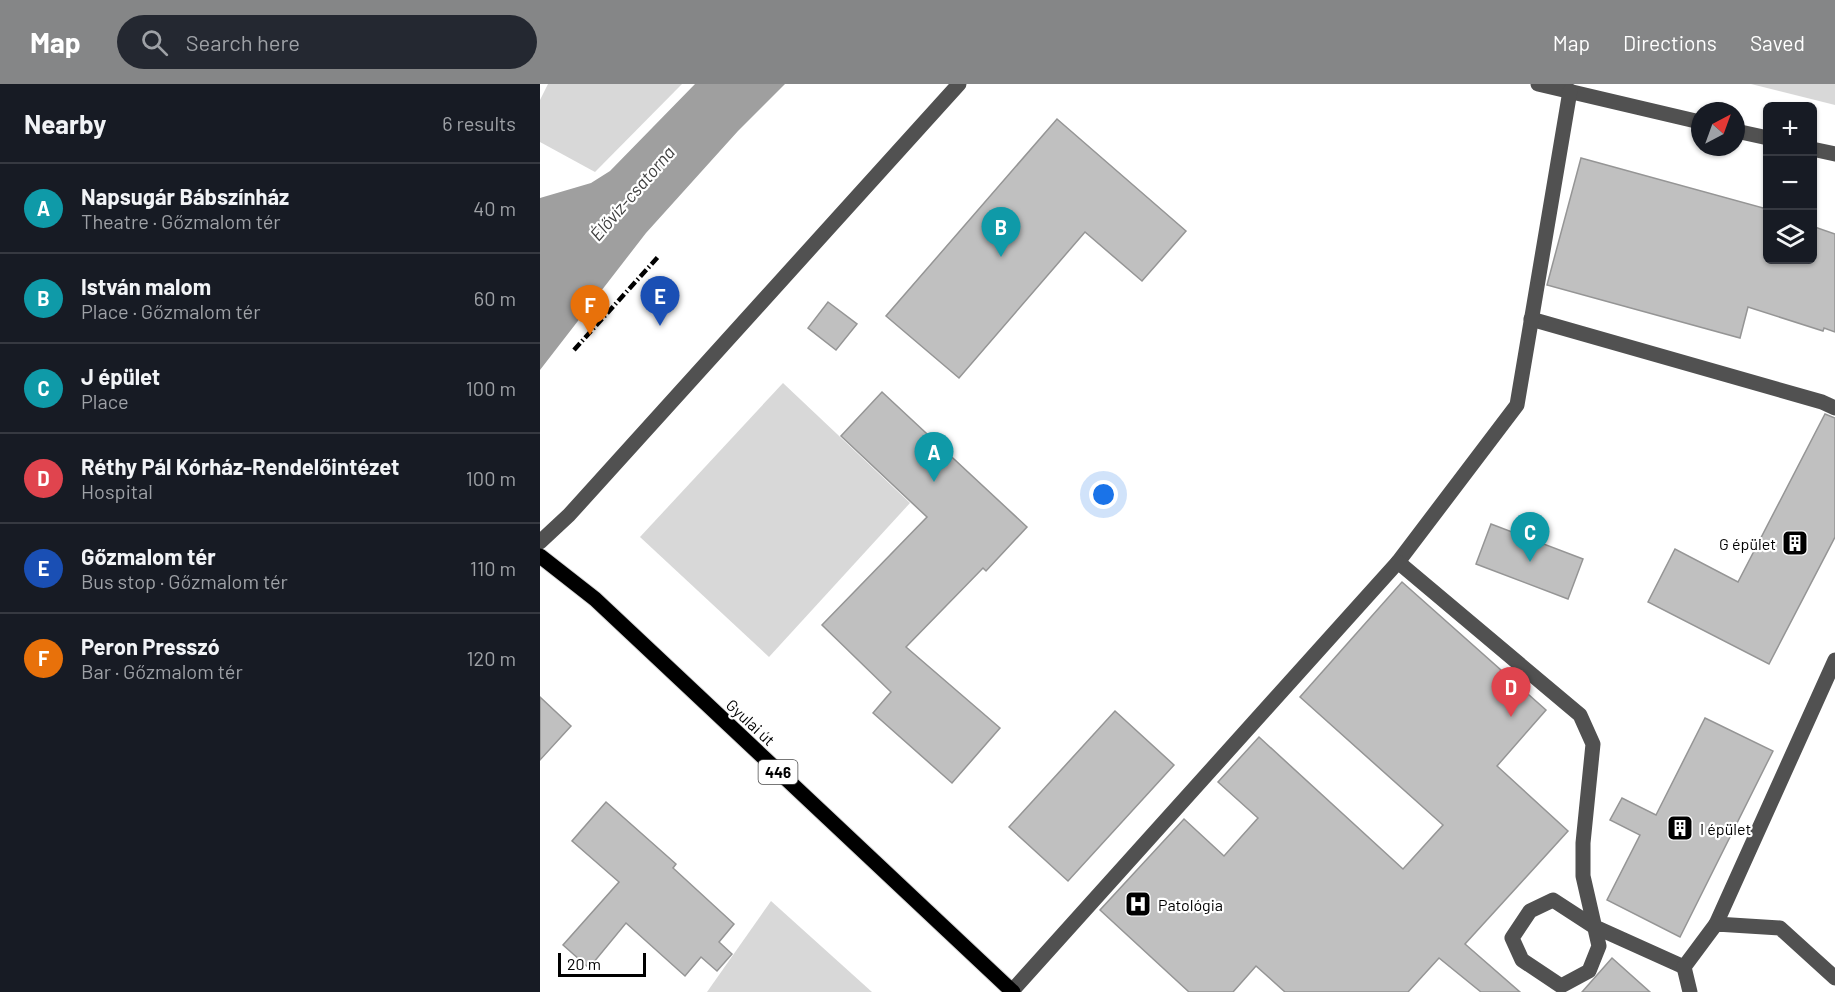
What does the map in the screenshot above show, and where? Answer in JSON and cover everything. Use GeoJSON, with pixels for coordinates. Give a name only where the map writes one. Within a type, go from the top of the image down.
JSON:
{"type":"FeatureCollection","features":[{"type":"Feature","properties":{"kind":"main road","name":"Gyulai út"},"geometry":{"type":"LineString","coordinates":[[540,556],[595,599],[1012,991]]}},
{"type":"Feature","properties":{"kind":"street"},"geometry":{"type":"LineString","coordinates":[[540,542],[569,515],[959,84]]}},
{"type":"Feature","properties":{"kind":"street"},"geometry":{"type":"LineString","coordinates":[[1538,84],[1691,120]]}},
{"type":"Feature","properties":{"kind":"street"},"geometry":{"type":"LineString","coordinates":[[1012,991],[1398,562],[1517,405],[1570,91]]}},
{"type":"Feature","properties":{"kind":"street"},"geometry":{"type":"LineString","coordinates":[[1745,133],[1763,137]]}},
{"type":"Feature","properties":{"kind":"street"},"geometry":{"type":"LineString","coordinates":[[1817,150],[1835,154]]}},
{"type":"Feature","properties":{"kind":"street"},"geometry":{"type":"LineString","coordinates":[[1532,319],[1822,402],[1835,408]]}},
{"type":"Feature","properties":{"kind":"street"},"geometry":{"type":"LineString","coordinates":[[1398,562],[1580,715],[1593,744],[1583,843],[1583,876],[1593,926],[1599,946],[1589,972],[1561,986],[1522,960],[1512,938],[1530,911],[1553,900],[1593,926],[1684,967]]}},
{"type":"Feature","properties":{"kind":"street"},"geometry":{"type":"LineString","coordinates":[[1684,967],[1716,924],[1835,660]]}},
{"type":"Feature","properties":{"kind":"street"},"geometry":{"type":"LineString","coordinates":[[1716,924],[1780,928],[1835,978]]}},
{"type":"Feature","properties":{"kind":"street"},"geometry":{"type":"LineString","coordinates":[[1684,967],[1690,992]]}},
{"type":"Feature","properties":{"kind":"shaded area"},"geometry":{"type":"Polygon","coordinates":[[[548,84],[682,84],[595,172],[540,142],[540,100],[548,84]]]}},
{"type":"Feature","properties":{"kind":"shaded area"},"geometry":{"type":"Polygon","coordinates":[[[1751,84],[1835,84],[1835,105],[1751,84]]]}},
{"type":"Feature","properties":{"kind":"shaded area"},"geometry":{"type":"Polygon","coordinates":[[[783,383],[910,503],[769,657],[640,537],[783,383]]]}},
{"type":"Feature","properties":{"kind":"shaded area"},"geometry":{"type":"Polygon","coordinates":[[[771,901],[872,992],[707,992],[771,901]]]}},
{"type":"Feature","properties":{"kind":"water","name":"Élővíz-csatorna"},"geometry":{"type":"Polygon","coordinates":[[[695,84],[785,84],[738,131],[646,233],[540,370],[540,198],[591,183],[610,171],[695,84]]]}},
{"type":"Feature","properties":{"kind":"building"},"geometry":{"type":"Polygon","coordinates":[[[1057,119],[1186,231],[1142,281],[1085,232],[959,378],[886,316],[1057,119]]]}},
{"type":"Feature","properties":{"kind":"building"},"geometry":{"type":"Polygon","coordinates":[[[1581,158],[1763,208],[1763,264],[1817,264],[1817,228],[1835,234],[1835,332],[1824,328],[1823,331],[1748,307],[1740,338],[1547,285],[1581,158]]]}},
{"type":"Feature","properties":{"kind":"building"},"geometry":{"type":"Polygon","coordinates":[[[828,302],[857,324],[836,350],[808,328],[828,302]]]}},
{"type":"Feature","properties":{"kind":"building"},"geometry":{"type":"Polygon","coordinates":[[[882,392],[1027,527],[986,571],[983,568],[906,647],[1000,728],[952,783],[873,713],[891,692],[822,625],[927,517],[841,436],[882,392]]]}},
{"type":"Feature","properties":{"kind":"building","name":"G épület"},"geometry":{"type":"Polygon","coordinates":[[[1825,414],[1835,418],[1835,537],[1769,664],[1648,602],[1675,549],[1738,582],[1825,414]]]}},
{"type":"Feature","properties":{"kind":"building"},"geometry":{"type":"Polygon","coordinates":[[[1491,524],[1583,559],[1568,599],[1476,564],[1491,524]]]}},
{"type":"Feature","properties":{"kind":"building"},"geometry":{"type":"Polygon","coordinates":[[[1402,582],[1546,710],[1497,766],[1568,831],[1465,944],[1520,992],[1481,992],[1439,958],[1408,992],[1285,992],[1256,966],[1233,992],[1189,992],[1100,910],[1184,819],[1224,856],[1258,818],[1218,782],[1259,737],[1403,869],[1443,825],[1300,697],[1402,582]]]}},
{"type":"Feature","properties":{"kind":"building"},"geometry":{"type":"Polygon","coordinates":[[[540,697],[571,726],[540,760],[540,697]]]}},
{"type":"Feature","properties":{"kind":"building"},"geometry":{"type":"Polygon","coordinates":[[[1115,711],[1174,765],[1068,881],[1009,827],[1115,711]]]}},
{"type":"Feature","properties":{"kind":"building","name":"I épület"},"geometry":{"type":"Polygon","coordinates":[[[1705,718],[1773,751],[1680,937],[1607,900],[1640,835],[1610,820],[1622,798],[1656,815],[1705,718]]]}},
{"type":"Feature","properties":{"kind":"building"},"geometry":{"type":"Polygon","coordinates":[[[606,802],[676,864],[673,868],[734,924],[719,942],[732,954],[717,971],[701,957],[685,976],[626,923],[589,968],[563,945],[619,882],[572,841],[606,802]]]}},
{"type":"Feature","properties":{"kind":"building"},"geometry":{"type":"Polygon","coordinates":[[[1612,958],[1650,992],[1582,992],[1612,958]]]}},
{"type":"Feature","properties":{"kind":"railway"},"geometry":{"type":"LineString","coordinates":[[574,350],[658,257]]}},
{"type":"Feature","properties":{"kind":"place","name":"István malom"},"geometry":{"type":"Point","coordinates":[1001,257]}},
{"type":"Feature","properties":{"kind":"place","name":"Gőzmalom tér"},"geometry":{"type":"Point","coordinates":[660,326]}},
{"type":"Feature","properties":{"kind":"place","name":"Peron Presszó"},"geometry":{"type":"Point","coordinates":[590,335]}},
{"type":"Feature","properties":{"kind":"place","name":"Napsugár Bábszínház"},"geometry":{"type":"Point","coordinates":[934,482]}},
{"type":"Feature","properties":{"kind":"place","name":"G épület"},"geometry":{"type":"Point","coordinates":[1795,543]}},
{"type":"Feature","properties":{"kind":"place","name":"J épület"},"geometry":{"type":"Point","coordinates":[1530,562]}},
{"type":"Feature","properties":{"kind":"place","name":"Réthy Pál Kórház-Rendelőintézet"},"geometry":{"type":"Point","coordinates":[1511,717]}},
{"type":"Feature","properties":{"kind":"place","name":"I épület"},"geometry":{"type":"Point","coordinates":[1680,828]}},
{"type":"Feature","properties":{"kind":"place","name":"Patológia"},"geometry":{"type":"Point","coordinates":[1138,904]}}]}
